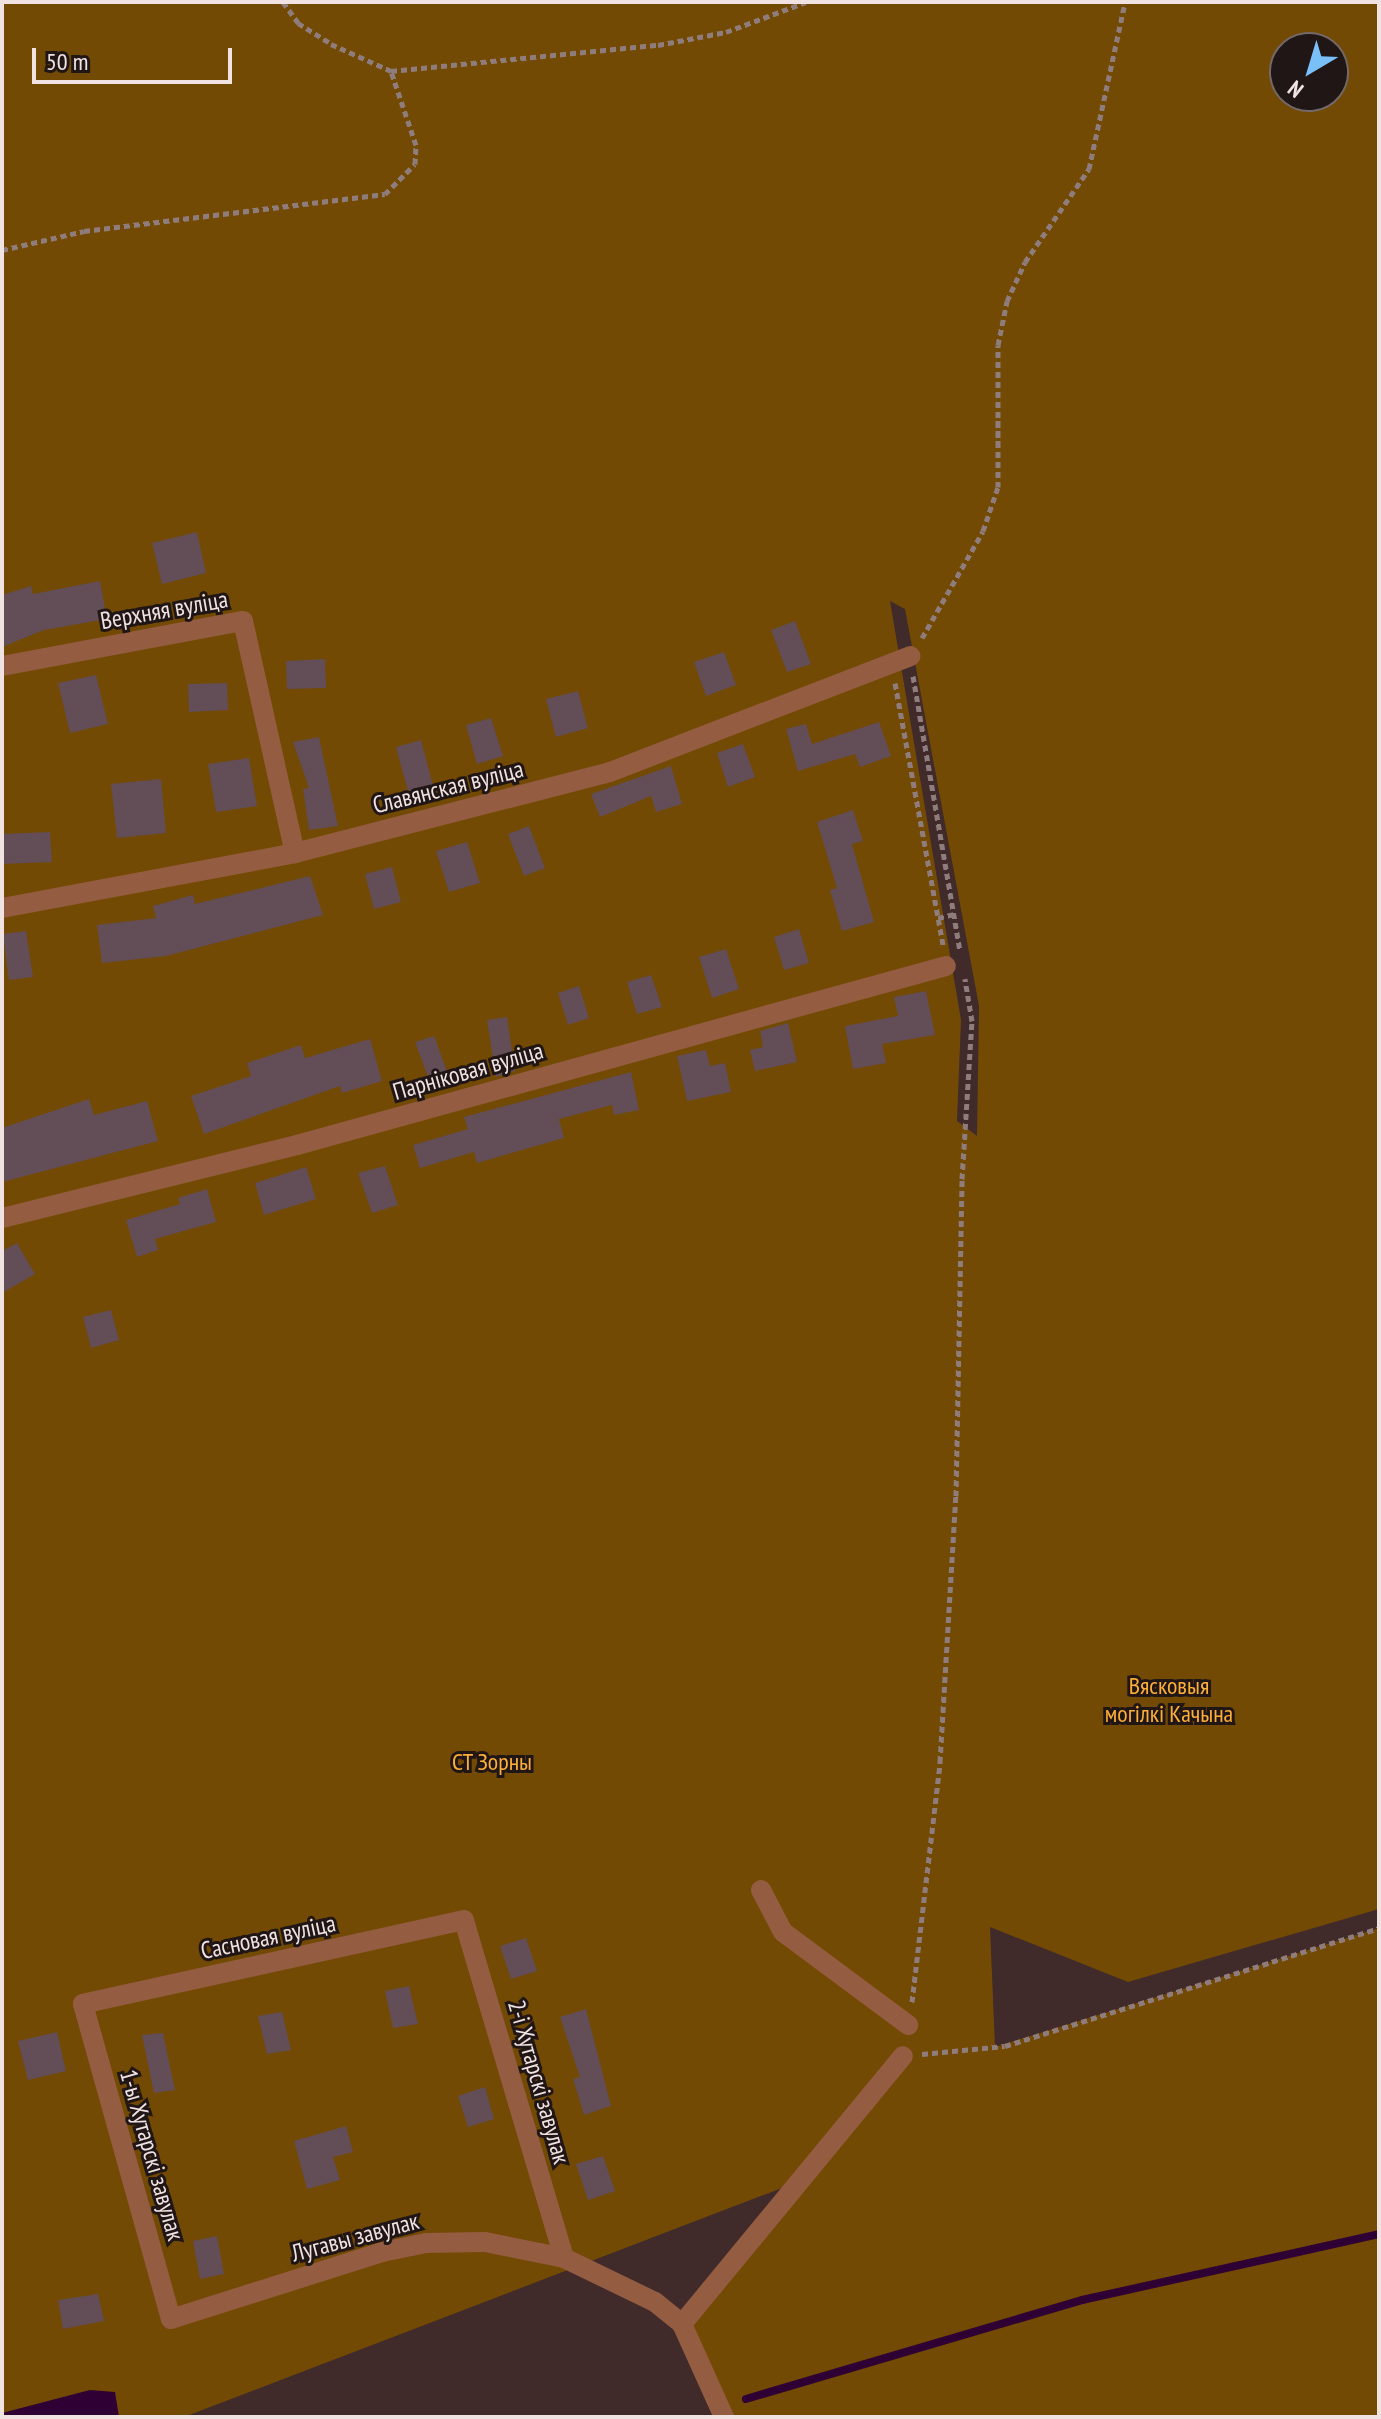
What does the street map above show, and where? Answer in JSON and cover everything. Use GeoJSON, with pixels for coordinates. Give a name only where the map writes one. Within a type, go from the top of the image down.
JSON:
{"type":"FeatureCollection","features":[{"type":"Feature","properties":{"kind":"street","name":"Верхняя вуліца"},"geometry":{"type":"LineString","coordinates":[[2,666],[243,621],[295,853]]}},
{"type":"Feature","properties":{"kind":"street","name":"Славянская вуліца"},"geometry":{"type":"LineString","coordinates":[[2,908],[295,853],[610,772],[901,660]]}},
{"type":"Feature","properties":{"kind":"street","name":"Парніковая вуліца"},"geometry":{"type":"LineString","coordinates":[[2,1218],[297,1145],[956,963]]}},
{"type":"Feature","properties":{"kind":"street"},"geometry":{"type":"LineString","coordinates":[[761,1890],[783,1932],[908,2025]]}},
{"type":"Feature","properties":{"kind":"street","name":"Сасновая вуліца"},"geometry":{"type":"LineString","coordinates":[[83,2004],[464,1920]]}},
{"type":"Feature","properties":{"kind":"street","name":"2-і Хутарскі завулак"},"geometry":{"type":"LineString","coordinates":[[464,1920],[564,2258]]}},
{"type":"Feature","properties":{"kind":"street","name":"1-ы Хутарскі завулак"},"geometry":{"type":"LineString","coordinates":[[83,2004],[171,2319]]}},
{"type":"Feature","properties":{"kind":"street"},"geometry":{"type":"LineString","coordinates":[[724,2417],[682,2324],[903,2056]]}},
{"type":"Feature","properties":{"kind":"street","name":"Лугавы завулак"},"geometry":{"type":"LineString","coordinates":[[171,2319],[382,2252],[426,2243],[485,2242],[564,2258],[655,2302],[682,2324]]}},
{"type":"Feature","properties":{"kind":"path"},"geometry":{"type":"LineString","coordinates":[[283,2],[298,23],[331,44],[391,71],[658,45],[726,32],[806,2]]}},
{"type":"Feature","properties":{"kind":"path"},"geometry":{"type":"LineString","coordinates":[[908,2025],[940,1762],[956,1496],[962,1179],[972,1021],[956,963],[938,918],[901,660],[941,611],[988,517],[998,487],[998,345],[1007,301],[1025,262],[1089,169],[1125,2]]}},
{"type":"Feature","properties":{"kind":"path"},"geometry":{"type":"LineString","coordinates":[[2,250],[84,231],[385,194],[415,164],[416,145],[391,71]]}},
{"type":"Feature","properties":{"kind":"path"},"geometry":{"type":"LineString","coordinates":[[901,660],[954,914],[956,963]]}},
{"type":"Feature","properties":{"kind":"path"},"geometry":{"type":"LineString","coordinates":[[938,918],[954,914]]}},
{"type":"Feature","properties":{"kind":"path"},"geometry":{"type":"LineString","coordinates":[[903,2056],[1005,2046],[1379,1928]]}},
{"type":"Feature","properties":{"kind":"green space"},"geometry":{"type":"Polygon","coordinates":[[[2,2],[1379,2],[1379,1909],[1128,1982],[990,1927],[995,2047],[1379,1928],[1379,2417],[724,2417],[682,2324],[795,2183],[184,2417],[2,2417],[2,2]],[[890,601],[961,1020],[957,1121],[977,1136],[979,1006],[905,609],[890,601]]]}},
{"type":"Feature","properties":{"kind":"shaded area"},"geometry":{"type":"Polygon","coordinates":[[[90,2390],[115,2392],[119,2417],[2,2417],[2,2413],[90,2390]]]}},
{"type":"Feature","properties":{"kind":"building"},"geometry":{"type":"Polygon","coordinates":[[[197,532],[206,573],[162,584],[152,543],[197,532]]]}},
{"type":"Feature","properties":{"kind":"building"},"geometry":{"type":"Polygon","coordinates":[[[100,581],[107,619],[44,630],[2,647],[2,595],[31,586],[33,594],[100,581]]]}},
{"type":"Feature","properties":{"kind":"building"},"geometry":{"type":"Polygon","coordinates":[[[795,621],[811,664],[787,672],[771,630],[795,621]]]}},
{"type":"Feature","properties":{"kind":"building"},"geometry":{"type":"Polygon","coordinates":[[[724,652],[736,685],[706,696],[694,662],[724,652]]]}},
{"type":"Feature","properties":{"kind":"building"},"geometry":{"type":"Polygon","coordinates":[[[325,659],[326,688],[287,689],[286,661],[325,659]]]}},
{"type":"Feature","properties":{"kind":"building"},"geometry":{"type":"Polygon","coordinates":[[[96,675],[108,724],[70,733],[58,683],[96,675]]]}},
{"type":"Feature","properties":{"kind":"building"},"geometry":{"type":"Polygon","coordinates":[[[227,683],[228,710],[189,712],[188,684],[227,683]]]}},
{"type":"Feature","properties":{"kind":"building"},"geometry":{"type":"Polygon","coordinates":[[[578,691],[588,728],[556,737],[546,699],[578,691]]]}},
{"type":"Feature","properties":{"kind":"building"},"geometry":{"type":"Polygon","coordinates":[[[491,718],[503,756],[477,764],[466,725],[491,718]]]}},
{"type":"Feature","properties":{"kind":"building"},"geometry":{"type":"Polygon","coordinates":[[[879,722],[891,756],[860,767],[855,754],[798,771],[786,729],[806,724],[812,744],[879,722]]]}},
{"type":"Feature","properties":{"kind":"building"},"geometry":{"type":"Polygon","coordinates":[[[319,737],[338,826],[309,830],[303,789],[309,788],[293,742],[319,737]]]}},
{"type":"Feature","properties":{"kind":"building"},"geometry":{"type":"Polygon","coordinates":[[[421,740],[435,793],[410,799],[396,747],[421,740]]]}},
{"type":"Feature","properties":{"kind":"building"},"geometry":{"type":"Polygon","coordinates":[[[743,744],[755,777],[728,787],[717,753],[743,744]]]}},
{"type":"Feature","properties":{"kind":"building"},"geometry":{"type":"Polygon","coordinates":[[[249,758],[257,806],[216,812],[208,764],[249,758]]]}},
{"type":"Feature","properties":{"kind":"building"},"geometry":{"type":"Polygon","coordinates":[[[671,766],[682,804],[656,812],[651,796],[600,817],[591,794],[671,766]]]}},
{"type":"Feature","properties":{"kind":"building"},"geometry":{"type":"Polygon","coordinates":[[[161,779],[166,833],[117,838],[111,784],[161,779]]]}},
{"type":"Feature","properties":{"kind":"building"},"geometry":{"type":"Polygon","coordinates":[[[853,810],[863,841],[852,844],[874,922],[842,931],[830,890],[837,888],[817,822],[853,810]]]}},
{"type":"Feature","properties":{"kind":"building"},"geometry":{"type":"Polygon","coordinates":[[[529,826],[545,868],[524,876],[508,834],[529,826]]]}},
{"type":"Feature","properties":{"kind":"building"},"geometry":{"type":"Polygon","coordinates":[[[50,832],[52,862],[2,864],[2,834],[50,832]]]}},
{"type":"Feature","properties":{"kind":"building"},"geometry":{"type":"Polygon","coordinates":[[[467,842],[480,883],[449,892],[436,851],[467,842]]]}},
{"type":"Feature","properties":{"kind":"building"},"geometry":{"type":"Polygon","coordinates":[[[392,867],[401,902],[374,909],[365,874],[392,867]]]}},
{"type":"Feature","properties":{"kind":"building"},"geometry":{"type":"Polygon","coordinates":[[[310,876],[323,915],[166,956],[102,963],[97,925],[156,918],[153,906],[193,895],[195,904],[310,876]]]}},
{"type":"Feature","properties":{"kind":"building"},"geometry":{"type":"Polygon","coordinates":[[[799,929],[809,963],[784,970],[774,937],[799,929]]]}},
{"type":"Feature","properties":{"kind":"building"},"geometry":{"type":"Polygon","coordinates":[[[26,931],[33,977],[9,980],[3,934],[26,931]]]}},
{"type":"Feature","properties":{"kind":"building"},"geometry":{"type":"Polygon","coordinates":[[[726,949],[739,989],[712,998],[699,957],[726,949]]]}},
{"type":"Feature","properties":{"kind":"building"},"geometry":{"type":"Polygon","coordinates":[[[651,975],[662,1007],[637,1014],[627,982],[651,975]]]}},
{"type":"Feature","properties":{"kind":"building"},"geometry":{"type":"Polygon","coordinates":[[[579,986],[589,1018],[568,1025],[558,993],[579,986]]]}},
{"type":"Feature","properties":{"kind":"building"},"geometry":{"type":"Polygon","coordinates":[[[926,991],[935,1035],[882,1044],[886,1063],[853,1069],[845,1026],[898,1016],[894,997],[926,991]]]}},
{"type":"Feature","properties":{"kind":"building"},"geometry":{"type":"Polygon","coordinates":[[[507,1017],[515,1071],[496,1077],[487,1020],[507,1017]]]}},
{"type":"Feature","properties":{"kind":"building"},"geometry":{"type":"Polygon","coordinates":[[[788,1023],[797,1062],[755,1071],[750,1050],[763,1047],[760,1031],[788,1023]]]}},
{"type":"Feature","properties":{"kind":"building"},"geometry":{"type":"Polygon","coordinates":[[[434,1036],[447,1071],[428,1077],[415,1042],[434,1036]]]}},
{"type":"Feature","properties":{"kind":"building"},"geometry":{"type":"Polygon","coordinates":[[[370,1039],[382,1081],[342,1093],[340,1086],[204,1134],[191,1096],[251,1076],[247,1063],[301,1045],[305,1058],[370,1039]]]}},
{"type":"Feature","properties":{"kind":"building"},"geometry":{"type":"Polygon","coordinates":[[[706,1050],[710,1066],[725,1063],[731,1092],[687,1101],[677,1056],[706,1050]]]}},
{"type":"Feature","properties":{"kind":"building"},"geometry":{"type":"Polygon","coordinates":[[[631,1072],[639,1110],[614,1115],[612,1105],[559,1119],[564,1138],[477,1163],[474,1152],[420,1168],[413,1145],[468,1129],[464,1117],[631,1072]]]}},
{"type":"Feature","properties":{"kind":"building"},"geometry":{"type":"Polygon","coordinates":[[[89,1099],[94,1115],[147,1101],[158,1141],[2,1182],[2,1128],[89,1099]]]}},
{"type":"Feature","properties":{"kind":"building"},"geometry":{"type":"Polygon","coordinates":[[[385,1166],[398,1205],[372,1213],[358,1173],[385,1166]]]}},
{"type":"Feature","properties":{"kind":"building"},"geometry":{"type":"Polygon","coordinates":[[[306,1167],[316,1199],[264,1215],[255,1183],[306,1167]]]}},
{"type":"Feature","properties":{"kind":"building"},"geometry":{"type":"Polygon","coordinates":[[[207,1189],[216,1222],[155,1239],[158,1250],[137,1257],[126,1220],[180,1204],[178,1198],[207,1189]]]}},
{"type":"Feature","properties":{"kind":"building"},"geometry":{"type":"Polygon","coordinates":[[[17,1243],[35,1274],[2,1293],[2,1251],[17,1243]]]}},
{"type":"Feature","properties":{"kind":"building"},"geometry":{"type":"Polygon","coordinates":[[[111,1310],[119,1340],[91,1348],[83,1317],[111,1310]]]}},
{"type":"Feature","properties":{"kind":"building"},"geometry":{"type":"Polygon","coordinates":[[[526,1938],[537,1971],[511,1979],[500,1946],[526,1938]]]}},
{"type":"Feature","properties":{"kind":"building"},"geometry":{"type":"Polygon","coordinates":[[[409,1986],[418,2024],[393,2028],[385,1991],[409,1986]]]}},
{"type":"Feature","properties":{"kind":"building"},"geometry":{"type":"Polygon","coordinates":[[[586,2009],[611,2106],[584,2115],[573,2079],[580,2077],[560,2017],[586,2009]]]}},
{"type":"Feature","properties":{"kind":"building"},"geometry":{"type":"Polygon","coordinates":[[[282,2012],[291,2050],[267,2054],[258,2016],[282,2012]]]}},
{"type":"Feature","properties":{"kind":"building"},"geometry":{"type":"Polygon","coordinates":[[[57,2032],[66,2071],[28,2080],[18,2041],[57,2032]]]}},
{"type":"Feature","properties":{"kind":"building"},"geometry":{"type":"Polygon","coordinates":[[[163,2033],[175,2090],[154,2093],[142,2035],[163,2033]]]}},
{"type":"Feature","properties":{"kind":"building"},"geometry":{"type":"Polygon","coordinates":[[[485,2087],[494,2119],[468,2127],[458,2096],[485,2087]]]}},
{"type":"Feature","properties":{"kind":"building"},"geometry":{"type":"Polygon","coordinates":[[[346,2126],[353,2152],[333,2157],[340,2180],[307,2189],[294,2141],[346,2126]]]}},
{"type":"Feature","properties":{"kind":"building"},"geometry":{"type":"Polygon","coordinates":[[[603,2156],[615,2191],[588,2200],[576,2164],[603,2156]]]}},
{"type":"Feature","properties":{"kind":"building"},"geometry":{"type":"Polygon","coordinates":[[[217,2236],[224,2274],[200,2279],[193,2241],[217,2236]]]}},
{"type":"Feature","properties":{"kind":"building"},"geometry":{"type":"Polygon","coordinates":[[[98,2294],[104,2321],[63,2329],[58,2300],[98,2294]]]}},
{"type":"Feature","properties":{"kind":"waterway"},"geometry":{"type":"LineString","coordinates":[[746,2399],[1082,2300],[1379,2234]]}},
{"type":"Feature","properties":{"kind":"park label","name":"Вясковыя могілкі Качына"},"geometry":{"type":"Point","coordinates":[1169,1700]}},
{"type":"Feature","properties":{"kind":"park label","name":"СТ Зорны"},"geometry":{"type":"Point","coordinates":[492,1762]}}]}
